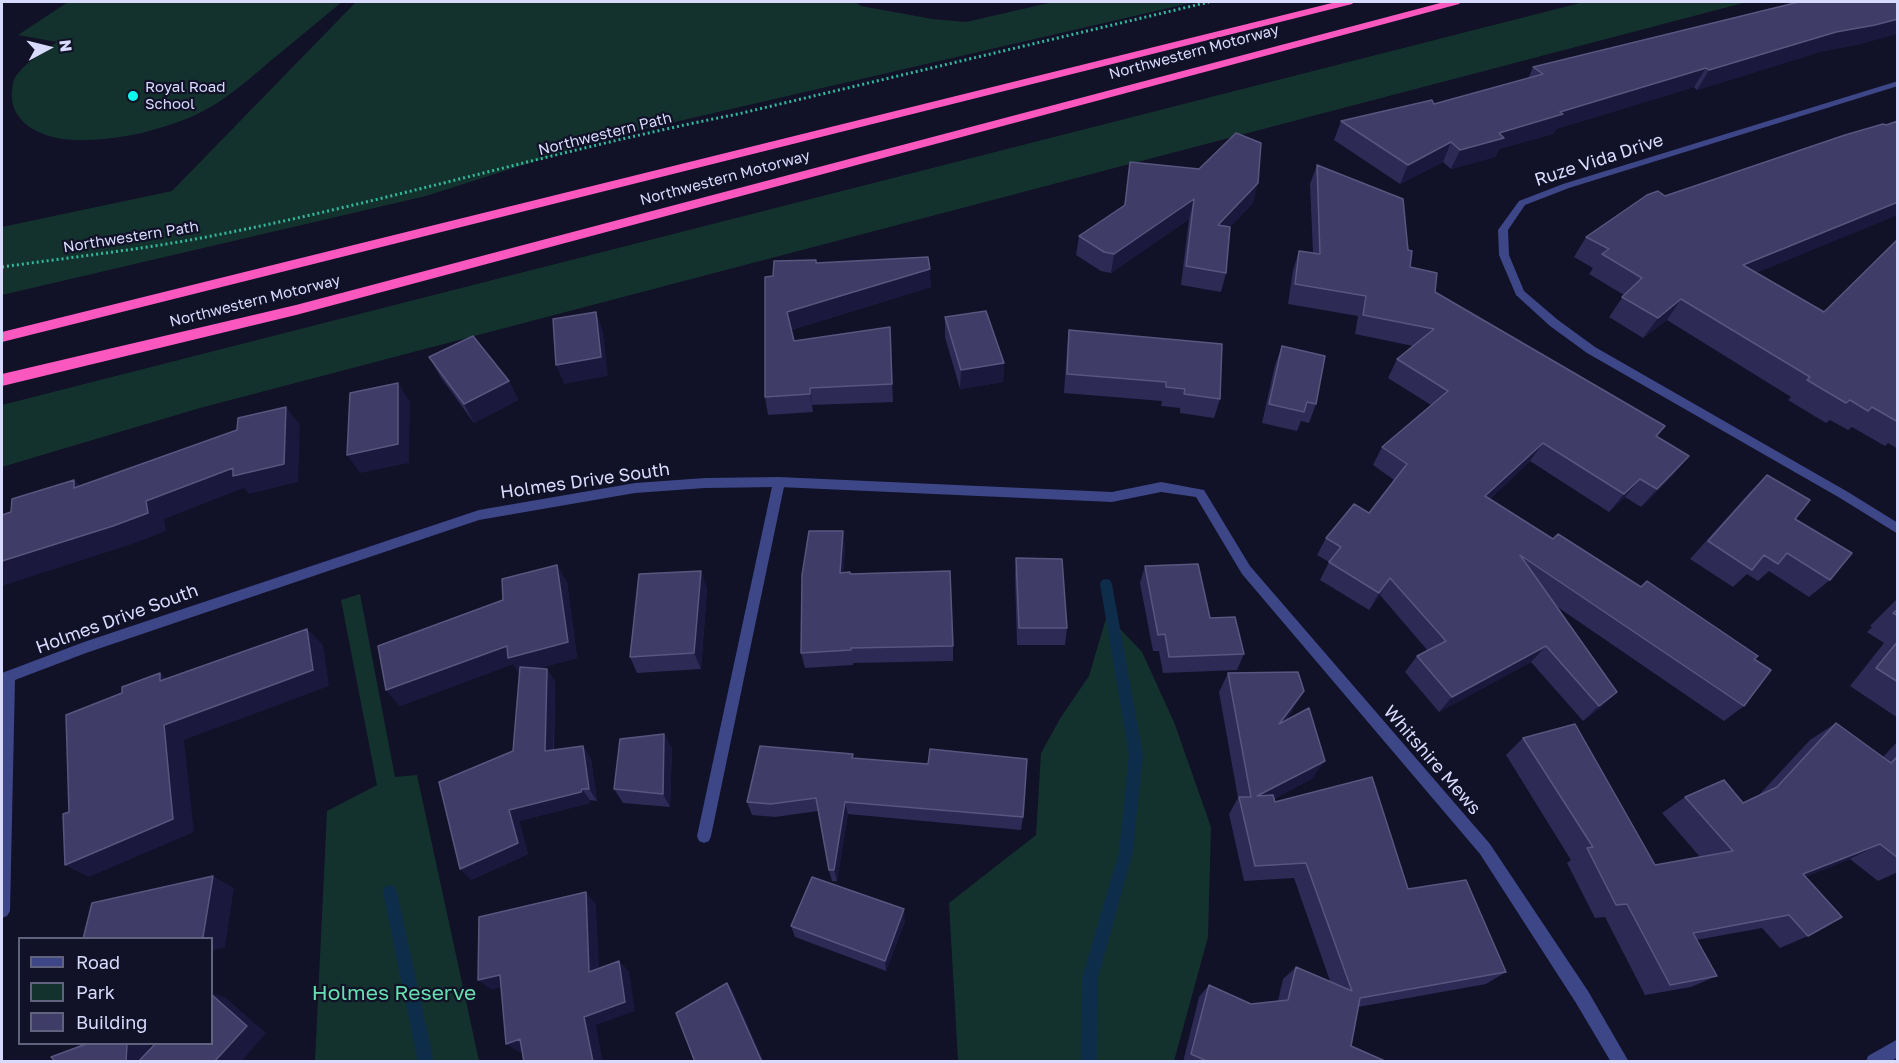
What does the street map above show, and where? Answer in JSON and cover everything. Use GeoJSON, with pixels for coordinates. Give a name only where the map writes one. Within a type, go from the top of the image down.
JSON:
{"type":"FeatureCollection","features":[{"type":"Feature","properties":{"kind":"highway","name":"Northwestern Motorway"},"geometry":{"type":"LineString","coordinates":[[2,337],[1348,2]]}},
{"type":"Feature","properties":{"kind":"highway","name":"Northwestern Motorway"},"geometry":{"type":"LineString","coordinates":[[2,380],[296,310],[1455,2]]}},
{"type":"Feature","properties":{"kind":"street","name":"Ruze Vida Drive"},"geometry":{"type":"LineString","coordinates":[[1898,83],[1566,186],[1522,203],[1503,230],[1504,255],[1520,292],[1554,323],[1591,350],[1844,495],[1898,529]]}},
{"type":"Feature","properties":{"kind":"street","name":"Holmes Drive South"},"geometry":{"type":"LineString","coordinates":[[5,678],[95,644],[479,514],[635,489],[705,483],[779,482],[1112,497],[1161,487],[1200,493]]}},
{"type":"Feature","properties":{"kind":"street"},"geometry":{"type":"LineString","coordinates":[[704,836],[779,482]]}},
{"type":"Feature","properties":{"kind":"street","name":"Whitshire Mews"},"geometry":{"type":"LineString","coordinates":[[1200,493],[1246,570],[1485,849],[1582,997],[1621,1062]]}},
{"type":"Feature","properties":{"kind":"street"},"geometry":{"type":"LineString","coordinates":[[2,910],[5,678]]}},
{"type":"Feature","properties":{"kind":"street"},"geometry":{"type":"LineString","coordinates":[[1874,1062],[1898,1047]]}},
{"type":"Feature","properties":{"kind":"path","name":"Northwestern Path"},"geometry":{"type":"LineString","coordinates":[[2,267],[190,240],[436,186],[687,124],[738,114],[1209,2]]}},
{"type":"Feature","properties":{"kind":"green space"},"geometry":{"type":"Polygon","coordinates":[[[68,2],[342,2],[237,89],[203,111],[178,122],[140,133],[114,138],[75,140],[49,136],[27,125],[18,116],[13,105],[12,92],[15,77],[19,72],[57,42],[18,35],[68,2]]]}},
{"type":"Feature","properties":{"kind":"green space"},"geometry":{"type":"Polygon","coordinates":[[[356,2],[855,2],[861,6],[932,19],[966,22],[1053,2],[1195,2],[614,136],[426,196],[2,295],[2,227],[172,191],[356,2]]]}},
{"type":"Feature","properties":{"kind":"green space"},"geometry":{"type":"Polygon","coordinates":[[[1584,2],[1747,2],[200,408],[2,467],[2,405],[1584,2]]]}},
{"type":"Feature","properties":{"kind":"green space","name":"Holmes Reserve"},"geometry":{"type":"Polygon","coordinates":[[[360,594],[395,777],[417,775],[479,1061],[315,1061],[327,811],[377,785],[341,600],[360,594]]]}},
{"type":"Feature","properties":{"kind":"green space"},"geometry":{"type":"Polygon","coordinates":[[[1107,615],[1142,652],[1174,722],[1211,827],[1208,937],[1174,1061],[958,1061],[949,903],[1036,835],[1041,753],[1061,717],[1089,676],[1107,615]]]}},
{"type":"Feature","properties":{"kind":"building"},"geometry":{"type":"Polygon","coordinates":[[[1799,2],[1898,2],[1898,19],[1836,32],[1560,112],[1563,114],[1499,133],[1504,138],[1460,150],[1451,142],[1408,165],[1341,121],[1432,100],[1434,104],[1543,74],[1533,67],[1799,2]]]}},
{"type":"Feature","properties":{"kind":"building"},"geometry":{"type":"Polygon","coordinates":[[[1898,121],[1898,202],[1743,265],[1824,312],[1898,239],[1898,422],[1872,407],[1868,411],[1850,400],[1846,403],[1807,380],[1810,377],[1681,299],[1658,318],[1622,297],[1642,278],[1602,254],[1609,249],[1586,237],[1647,195],[1658,191],[1665,196],[1845,135],[1898,121]]]}},
{"type":"Feature","properties":{"kind":"building"},"geometry":{"type":"Polygon","coordinates":[[[1236,133],[1261,143],[1258,183],[1218,225],[1230,227],[1226,273],[1186,266],[1194,199],[1114,254],[1104,252],[1079,236],[1125,205],[1130,162],[1199,169],[1236,133]]]}},
{"type":"Feature","properties":{"kind":"building"},"geometry":{"type":"Polygon","coordinates":[[[1317,165],[1403,199],[1408,250],[1412,251],[1410,267],[1437,273],[1435,292],[1665,426],[1656,436],[1689,456],[1657,489],[1640,479],[1624,494],[1543,443],[1485,496],[1553,539],[1558,534],[1641,587],[1647,581],[1758,656],[1754,659],[1771,670],[1744,706],[1520,555],[1617,692],[1599,706],[1546,646],[1452,697],[1417,656],[1446,641],[1390,578],[1379,593],[1329,562],[1341,547],[1326,538],[1354,504],[1369,513],[1407,464],[1382,447],[1448,391],[1397,359],[1434,329],[1363,315],[1366,296],[1295,284],[1299,251],[1320,254],[1317,165]]]}},
{"type":"Feature","properties":{"kind":"building"},"geometry":{"type":"Polygon","coordinates":[[[928,257],[930,269],[787,312],[794,341],[890,327],[892,384],[810,388],[810,394],[765,397],[765,277],[773,276],[774,261],[816,260],[816,263],[928,257]]]}},
{"type":"Feature","properties":{"kind":"building"},"geometry":{"type":"Polygon","coordinates":[[[986,311],[1004,363],[961,370],[945,317],[986,311]]]}},
{"type":"Feature","properties":{"kind":"building"},"geometry":{"type":"Polygon","coordinates":[[[596,312],[601,357],[556,365],[553,319],[596,312]]]}},
{"type":"Feature","properties":{"kind":"building"},"geometry":{"type":"Polygon","coordinates":[[[1069,330],[1222,344],[1220,399],[1184,394],[1185,389],[1166,387],[1166,382],[1067,374],[1069,330]]]}},
{"type":"Feature","properties":{"kind":"building"},"geometry":{"type":"Polygon","coordinates":[[[473,336],[509,381],[464,404],[429,357],[473,336]]]}},
{"type":"Feature","properties":{"kind":"building"},"geometry":{"type":"Polygon","coordinates":[[[1282,346],[1325,356],[1316,404],[1307,402],[1304,412],[1269,404],[1282,346]]]}},
{"type":"Feature","properties":{"kind":"building"},"geometry":{"type":"Polygon","coordinates":[[[398,383],[398,444],[347,455],[350,393],[398,383]]]}},
{"type":"Feature","properties":{"kind":"building"},"geometry":{"type":"Polygon","coordinates":[[[286,407],[284,464],[233,476],[233,468],[146,501],[148,513],[2,561],[2,515],[11,512],[12,499],[74,480],[74,488],[237,430],[238,418],[286,407]]]}},
{"type":"Feature","properties":{"kind":"building"},"geometry":{"type":"Polygon","coordinates":[[[1767,475],[1810,500],[1795,519],[1852,553],[1830,580],[1787,553],[1778,564],[1764,555],[1752,570],[1708,541],[1767,475]]]}},
{"type":"Feature","properties":{"kind":"building"},"geometry":{"type":"Polygon","coordinates":[[[809,531],[843,531],[840,573],[950,571],[953,646],[851,648],[851,650],[801,653],[802,575],[809,531]]]}},
{"type":"Feature","properties":{"kind":"building"},"geometry":{"type":"Polygon","coordinates":[[[1016,558],[1062,559],[1067,628],[1019,628],[1016,558]]]}},
{"type":"Feature","properties":{"kind":"building"},"geometry":{"type":"Polygon","coordinates":[[[1198,564],[1210,618],[1235,617],[1244,654],[1169,657],[1165,634],[1158,635],[1145,566],[1198,564]]]}},
{"type":"Feature","properties":{"kind":"building"},"geometry":{"type":"Polygon","coordinates":[[[557,565],[568,642],[508,658],[507,646],[386,690],[378,646],[503,600],[502,579],[557,565]]]}},
{"type":"Feature","properties":{"kind":"building"},"geometry":{"type":"Polygon","coordinates":[[[701,571],[694,653],[630,657],[639,574],[701,571]]]}},
{"type":"Feature","properties":{"kind":"building"},"geometry":{"type":"Polygon","coordinates":[[[307,629],[313,670],[164,725],[173,819],[65,865],[63,814],[69,812],[66,715],[122,693],[122,687],[160,673],[160,681],[307,629]]]}},
{"type":"Feature","properties":{"kind":"building"},"geometry":{"type":"Polygon","coordinates":[[[1898,641],[1898,682],[1876,668],[1898,641]]]}},
{"type":"Feature","properties":{"kind":"building"},"geometry":{"type":"Polygon","coordinates":[[[520,667],[547,669],[545,751],[583,746],[589,789],[509,810],[518,843],[460,869],[439,782],[513,751],[520,667]]]}},
{"type":"Feature","properties":{"kind":"building"},"geometry":{"type":"Polygon","coordinates":[[[1298,672],[1304,691],[1279,724],[1309,708],[1325,761],[1257,796],[1273,795],[1275,802],[1372,777],[1408,889],[1466,880],[1506,972],[1360,998],[1351,1046],[1385,1062],[1209,1062],[1191,1054],[1209,985],[1251,1004],[1288,1000],[1296,967],[1352,991],[1306,863],[1255,866],[1239,797],[1251,797],[1228,673],[1298,672]]]}},
{"type":"Feature","properties":{"kind":"building"},"geometry":{"type":"Polygon","coordinates":[[[1836,723],[1891,763],[1898,756],[1898,858],[1880,844],[1803,874],[1842,917],[1808,936],[1789,915],[1693,933],[1717,976],[1670,985],[1627,904],[1616,905],[1587,848],[1593,847],[1523,738],[1575,724],[1655,865],[1733,851],[1685,797],[1724,780],[1743,803],[1777,787],[1836,723]]]}},
{"type":"Feature","properties":{"kind":"building"},"geometry":{"type":"Polygon","coordinates":[[[664,734],[663,794],[614,789],[620,739],[664,734]]]}},
{"type":"Feature","properties":{"kind":"building"},"geometry":{"type":"Polygon","coordinates":[[[760,746],[853,754],[852,758],[928,764],[930,749],[1027,759],[1023,817],[845,802],[834,870],[829,870],[816,798],[771,804],[747,802],[760,746]]]}},
{"type":"Feature","properties":{"kind":"building"},"geometry":{"type":"Polygon","coordinates":[[[213,876],[203,937],[84,937],[92,903],[213,876]]]}},
{"type":"Feature","properties":{"kind":"building"},"geometry":{"type":"Polygon","coordinates":[[[812,877],[904,909],[885,961],[791,926],[812,877]]]}},
{"type":"Feature","properties":{"kind":"building"},"geometry":{"type":"Polygon","coordinates":[[[586,892],[589,972],[619,961],[625,1002],[584,1017],[593,1062],[524,1062],[520,1039],[506,1044],[500,975],[478,980],[479,917],[586,892]]]}},
{"type":"Feature","properties":{"kind":"building"},"geometry":{"type":"Polygon","coordinates":[[[727,983],[762,1062],[695,1062],[676,1013],[727,983]]]}},
{"type":"Feature","properties":{"kind":"building"},"geometry":{"type":"Polygon","coordinates":[[[213,996],[247,1026],[214,1062],[138,1062],[154,1045],[213,1045],[213,996]]]}},
{"type":"Feature","properties":{"kind":"building"},"geometry":{"type":"Polygon","coordinates":[[[83,1045],[127,1045],[126,1062],[56,1062],[51,1057],[83,1045]]]}},
{"type":"Feature","properties":{"kind":"waterway"},"geometry":{"type":"LineString","coordinates":[[1089,1062],[1090,978],[1126,852],[1136,755],[1106,584]]}},
{"type":"Feature","properties":{"kind":"waterway"},"geometry":{"type":"LineString","coordinates":[[390,892],[426,1062]]}},
{"type":"Feature","properties":{"kind":"place","name":"Royal Road School"},"geometry":{"type":"Point","coordinates":[133,96]}}]}
